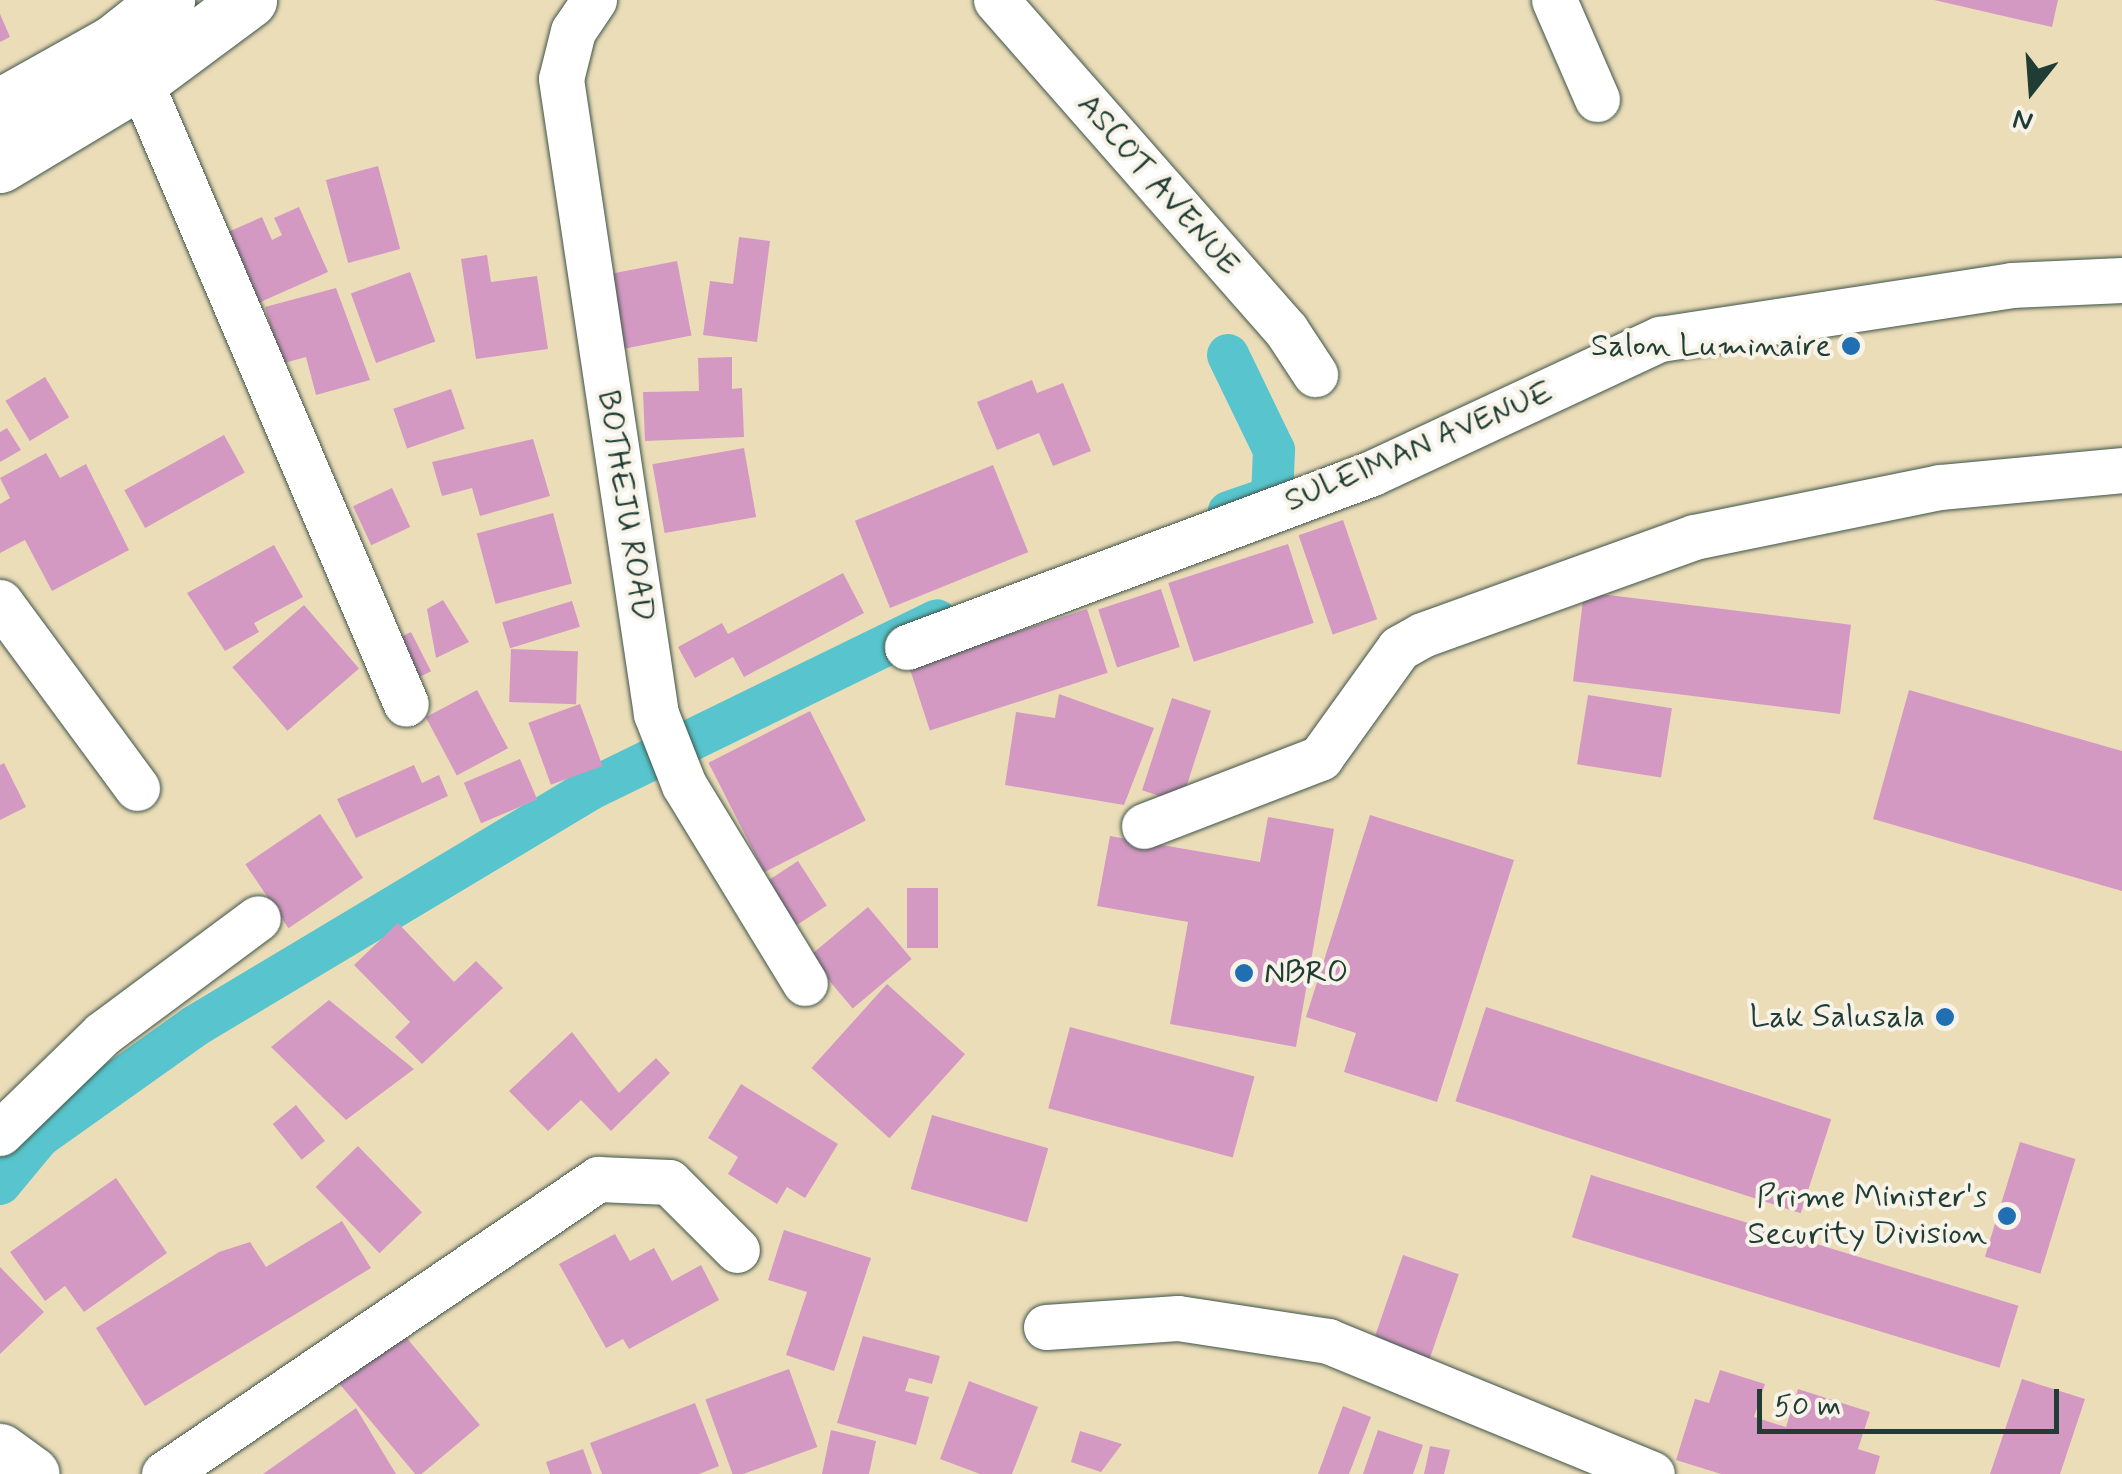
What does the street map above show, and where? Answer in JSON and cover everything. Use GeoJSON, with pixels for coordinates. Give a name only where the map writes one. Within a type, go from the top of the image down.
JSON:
{"type":"FeatureCollection","features":[{"type":"Feature","properties":{"kind":"main road"},"geometry":{"type":"LineString","coordinates":[[0,106],[114,42],[168,0]]}},
{"type":"Feature","properties":{"kind":"main road"},"geometry":{"type":"LineString","coordinates":[[0,165],[140,81],[249,0]]}},
{"type":"Feature","properties":{"kind":"main road"},"geometry":{"type":"LineString","coordinates":[[0,1451],[32,1474]]}},
{"type":"Feature","properties":{"kind":"street","name":"BOTHEJU ROAD"},"geometry":{"type":"LineString","coordinates":[[594,0],[573,31],[560,79],[656,714],[684,785],[805,983]]}},
{"type":"Feature","properties":{"kind":"street","name":"ASCOT AVENUE"},"geometry":{"type":"LineString","coordinates":[[996,0],[1286,330],[1315,374]]}},
{"type":"Feature","properties":{"kind":"street"},"geometry":{"type":"LineString","coordinates":[[1554,0],[1597,99]]}},
{"type":"Feature","properties":{"kind":"street"},"geometry":{"type":"LineString","coordinates":[[140,81],[406,704]]}},
{"type":"Feature","properties":{"kind":"street","name":"SULEIMAN AVENUE"},"geometry":{"type":"LineString","coordinates":[[907,647],[1372,473],[1660,339],[2011,285],[2122,280]]}},
{"type":"Feature","properties":{"kind":"street"},"geometry":{"type":"LineString","coordinates":[[1144,826],[1320,758],[1400,648],[1422,635],[1694,537],[1940,487],[2122,470]]}},
{"type":"Feature","properties":{"kind":"street"},"geometry":{"type":"LineString","coordinates":[[0,602],[137,788]]}},
{"type":"Feature","properties":{"kind":"street"},"geometry":{"type":"LineString","coordinates":[[0,1133],[102,1034],[258,918]]}},
{"type":"Feature","properties":{"kind":"street"},"geometry":{"type":"LineString","coordinates":[[164,1474],[598,1179],[669,1182],[736,1250]]}},
{"type":"Feature","properties":{"kind":"street"},"geometry":{"type":"LineString","coordinates":[[1046,1328],[1178,1318],[1328,1341],[1652,1474]]}},
{"type":"Feature","properties":{"kind":"building"},"geometry":{"type":"Polygon","coordinates":[[[1934,0],[2058,0],[2052,27],[1934,0]]]}},
{"type":"Feature","properties":{"kind":"building"},"geometry":{"type":"Polygon","coordinates":[[[0,14],[10,37],[0,42],[0,14]]]}},
{"type":"Feature","properties":{"kind":"building"},"geometry":{"type":"Polygon","coordinates":[[[378,166],[400,249],[348,263],[326,180],[378,166]]]}},
{"type":"Feature","properties":{"kind":"building"},"geometry":{"type":"Polygon","coordinates":[[[299,207],[328,272],[256,304],[228,232],[262,217],[272,240],[282,235],[274,218],[299,207]]]}},
{"type":"Feature","properties":{"kind":"building"},"geometry":{"type":"Polygon","coordinates":[[[739,237],[770,241],[757,342],[703,335],[710,281],[733,284],[739,237]]]}},
{"type":"Feature","properties":{"kind":"building"},"geometry":{"type":"Polygon","coordinates":[[[487,255],[491,282],[537,276],[548,349],[476,359],[461,259],[487,255]]]}},
{"type":"Feature","properties":{"kind":"building"},"geometry":{"type":"Polygon","coordinates":[[[677,261],[692,336],[618,350],[603,275],[677,261]]]}},
{"type":"Feature","properties":{"kind":"building"},"geometry":{"type":"Polygon","coordinates":[[[410,272],[435,342],[376,363],[351,294],[410,272]]]}},
{"type":"Feature","properties":{"kind":"building"},"geometry":{"type":"Polygon","coordinates":[[[336,288],[370,380],[316,395],[306,357],[281,364],[265,307],[336,288]]]}},
{"type":"Feature","properties":{"kind":"building"},"geometry":{"type":"Polygon","coordinates":[[[732,357],[732,389],[742,388],[744,437],[645,441],[643,392],[699,391],[698,358],[732,357]]]}},
{"type":"Feature","properties":{"kind":"building"},"geometry":{"type":"Polygon","coordinates":[[[45,377],[69,417],[30,441],[6,401],[45,377]]]}},
{"type":"Feature","properties":{"kind":"building"},"geometry":{"type":"Polygon","coordinates":[[[1032,380],[1037,393],[1063,383],[1091,451],[1053,466],[1039,433],[997,450],[977,402],[1032,380]]]}},
{"type":"Feature","properties":{"kind":"building"},"geometry":{"type":"Polygon","coordinates":[[[451,389],[465,429],[407,449],[393,409],[451,389]]]}},
{"type":"Feature","properties":{"kind":"building"},"geometry":{"type":"Polygon","coordinates":[[[7,428],[21,450],[0,462],[0,432],[7,428]]]}},
{"type":"Feature","properties":{"kind":"building"},"geometry":{"type":"Polygon","coordinates":[[[224,435],[245,473],[145,528],[124,490],[224,435]]]}},
{"type":"Feature","properties":{"kind":"building"},"geometry":{"type":"Polygon","coordinates":[[[533,439],[550,496],[480,516],[472,488],[442,496],[432,462],[533,439]]]}},
{"type":"Feature","properties":{"kind":"building"},"geometry":{"type":"Polygon","coordinates":[[[744,448],[756,517],[665,533],[652,464],[744,448]]]}},
{"type":"Feature","properties":{"kind":"building"},"geometry":{"type":"Polygon","coordinates":[[[46,453],[60,478],[86,464],[129,550],[52,591],[25,540],[0,553],[0,504],[10,498],[0,478],[46,453]]]}},
{"type":"Feature","properties":{"kind":"building"},"geometry":{"type":"Polygon","coordinates":[[[993,465],[1028,552],[890,608],[855,521],[993,465]]]}},
{"type":"Feature","properties":{"kind":"building"},"geometry":{"type":"Polygon","coordinates":[[[392,488],[410,527],[371,545],[353,506],[392,488]]]}},
{"type":"Feature","properties":{"kind":"building"},"geometry":{"type":"Polygon","coordinates":[[[553,513],[572,584],[496,604],[477,533],[553,513]]]}},
{"type":"Feature","properties":{"kind":"building"},"geometry":{"type":"Polygon","coordinates":[[[1343,520],[1377,619],[1333,635],[1299,535],[1343,520]]]}},
{"type":"Feature","properties":{"kind":"building"},"geometry":{"type":"Polygon","coordinates":[[[1288,544],[1314,623],[1194,662],[1168,583],[1288,544]]]}},
{"type":"Feature","properties":{"kind":"building"},"geometry":{"type":"Polygon","coordinates":[[[274,545],[303,597],[254,623],[259,632],[225,651],[187,593],[274,545]]]}},
{"type":"Feature","properties":{"kind":"building"},"geometry":{"type":"Polygon","coordinates":[[[843,573],[864,613],[744,677],[733,657],[695,678],[678,647],[722,623],[728,634],[843,573]]]}},
{"type":"Feature","properties":{"kind":"building"},"geometry":{"type":"Polygon","coordinates":[[[1161,589],[1180,647],[1117,667],[1098,609],[1161,589]]]}},
{"type":"Feature","properties":{"kind":"building"},"geometry":{"type":"Polygon","coordinates":[[[1584,592],[1851,625],[1840,714],[1573,681],[1584,592]]]}},
{"type":"Feature","properties":{"kind":"building"},"geometry":{"type":"Polygon","coordinates":[[[443,600],[469,642],[436,658],[427,609],[443,600]]]}},
{"type":"Feature","properties":{"kind":"building"},"geometry":{"type":"Polygon","coordinates":[[[572,601],[580,627],[510,648],[502,622],[572,601]]]}},
{"type":"Feature","properties":{"kind":"building"},"geometry":{"type":"Polygon","coordinates":[[[304,605],[359,668],[287,731],[232,667],[304,605]]]}},
{"type":"Feature","properties":{"kind":"building"},"geometry":{"type":"Polygon","coordinates":[[[1087,609],[1108,673],[930,731],[909,667],[1087,609]]]}},
{"type":"Feature","properties":{"kind":"building"},"geometry":{"type":"Polygon","coordinates":[[[411,632],[431,671],[413,680],[393,641],[411,632]]]}},
{"type":"Feature","properties":{"kind":"building"},"geometry":{"type":"Polygon","coordinates":[[[511,649],[578,651],[576,704],[509,702],[511,649]]]}},
{"type":"Feature","properties":{"kind":"building"},"geometry":{"type":"Polygon","coordinates":[[[477,690],[508,748],[457,776],[426,717],[477,690]]]}},
{"type":"Feature","properties":{"kind":"building"},"geometry":{"type":"Polygon","coordinates":[[[1909,690],[2122,751],[2122,891],[1873,819],[1909,690]]]}},
{"type":"Feature","properties":{"kind":"building"},"geometry":{"type":"Polygon","coordinates":[[[1059,694],[1154,728],[1124,805],[1005,785],[1016,712],[1055,718],[1059,694]]]}},
{"type":"Feature","properties":{"kind":"building"},"geometry":{"type":"Polygon","coordinates":[[[1588,695],[1672,708],[1661,777],[1577,764],[1588,695]]]}},
{"type":"Feature","properties":{"kind":"building"},"geometry":{"type":"Polygon","coordinates":[[[1172,698],[1211,711],[1181,803],[1142,790],[1172,698]]]}},
{"type":"Feature","properties":{"kind":"building"},"geometry":{"type":"Polygon","coordinates":[[[580,704],[603,766],[551,785],[528,723],[580,704]]]}},
{"type":"Feature","properties":{"kind":"building"},"geometry":{"type":"Polygon","coordinates":[[[810,711],[866,821],[764,872],[708,763],[810,711]]]}},
{"type":"Feature","properties":{"kind":"building"},"geometry":{"type":"Polygon","coordinates":[[[520,759],[537,800],[481,823],[464,783],[520,759]]]}},
{"type":"Feature","properties":{"kind":"building"},"geometry":{"type":"Polygon","coordinates":[[[4,763],[26,807],[0,820],[0,765],[4,763]]]}},
{"type":"Feature","properties":{"kind":"building"},"geometry":{"type":"Polygon","coordinates":[[[414,765],[422,783],[439,775],[448,796],[356,838],[337,799],[414,765]]]}},
{"type":"Feature","properties":{"kind":"building"},"geometry":{"type":"Polygon","coordinates":[[[320,814],[363,878],[288,928],[245,864],[320,814]]]}},
{"type":"Feature","properties":{"kind":"building"},"geometry":{"type":"Polygon","coordinates":[[[1370,815],[1514,860],[1437,1102],[1344,1072],[1356,1033],[1306,1017],[1370,815]]]}},
{"type":"Feature","properties":{"kind":"building","name":"NBRO"},"geometry":{"type":"Polygon","coordinates":[[[1268,817],[1334,829],[1296,1047],[1170,1024],[1188,922],[1097,906],[1110,836],[1260,862],[1268,817]]]}},
{"type":"Feature","properties":{"kind":"building"},"geometry":{"type":"Polygon","coordinates":[[[798,861],[827,905],[789,930],[760,886],[798,861]]]}},
{"type":"Feature","properties":{"kind":"building"},"geometry":{"type":"Polygon","coordinates":[[[907,888],[938,888],[938,948],[907,948],[907,888]]]}},
{"type":"Feature","properties":{"kind":"building"},"geometry":{"type":"Polygon","coordinates":[[[868,907],[912,959],[853,1009],[809,956],[868,907]]]}},
{"type":"Feature","properties":{"kind":"building"},"geometry":{"type":"Polygon","coordinates":[[[398,923],[454,982],[476,961],[503,988],[422,1064],[395,1037],[410,1022],[354,965],[398,923]]]}},
{"type":"Feature","properties":{"kind":"building"},"geometry":{"type":"Polygon","coordinates":[[[887,984],[965,1054],[889,1138],[811,1068],[887,984]]]}},
{"type":"Feature","properties":{"kind":"building"},"geometry":{"type":"Polygon","coordinates":[[[329,1000],[414,1069],[346,1120],[271,1047],[329,1000]]]}},
{"type":"Feature","properties":{"kind":"building"},"geometry":{"type":"Polygon","coordinates":[[[1486,1007],[1831,1119],[1801,1213],[1455,1101],[1486,1007]]]}},
{"type":"Feature","properties":{"kind":"building"},"geometry":{"type":"Polygon","coordinates":[[[1070,1027],[1254,1076],[1233,1158],[1048,1108],[1070,1027]]]}},
{"type":"Feature","properties":{"kind":"building"},"geometry":{"type":"Polygon","coordinates":[[[572,1032],[619,1093],[656,1058],[670,1073],[611,1131],[581,1100],[548,1131],[509,1091],[572,1032]]]}},
{"type":"Feature","properties":{"kind":"building"},"geometry":{"type":"Polygon","coordinates":[[[741,1084],[838,1144],[805,1198],[787,1187],[777,1204],[728,1174],[738,1157],[708,1138],[741,1084]]]}},
{"type":"Feature","properties":{"kind":"building"},"geometry":{"type":"Polygon","coordinates":[[[296,1105],[325,1141],[302,1160],[273,1124],[296,1105]]]}},
{"type":"Feature","properties":{"kind":"building"},"geometry":{"type":"Polygon","coordinates":[[[932,1115],[1048,1148],[1027,1222],[911,1189],[932,1115]]]}},
{"type":"Feature","properties":{"kind":"building"},"geometry":{"type":"Polygon","coordinates":[[[2020,1142],[2075,1159],[2040,1274],[1985,1257],[2020,1142]]]}},
{"type":"Feature","properties":{"kind":"building"},"geometry":{"type":"Polygon","coordinates":[[[358,1146],[422,1212],[379,1253],[316,1187],[358,1146]]]}},
{"type":"Feature","properties":{"kind":"building"},"geometry":{"type":"Polygon","coordinates":[[[1591,1175],[2018,1306],[1999,1368],[1572,1237],[1591,1175]]]}},
{"type":"Feature","properties":{"kind":"building"},"geometry":{"type":"Polygon","coordinates":[[[116,1178],[167,1253],[84,1312],[65,1286],[45,1301],[10,1252],[116,1178]]]}},
{"type":"Feature","properties":{"kind":"building"},"geometry":{"type":"Polygon","coordinates":[[[342,1221],[371,1268],[145,1406],[96,1328],[219,1252],[250,1242],[266,1267],[342,1221]]]}},
{"type":"Feature","properties":{"kind":"building"},"geometry":{"type":"Polygon","coordinates":[[[784,1230],[871,1258],[834,1371],[786,1355],[807,1292],[768,1280],[784,1230]]]}},
{"type":"Feature","properties":{"kind":"building"},"geometry":{"type":"Polygon","coordinates":[[[615,1234],[630,1261],[654,1248],[672,1281],[701,1265],[719,1300],[629,1349],[623,1339],[606,1348],[559,1264],[615,1234]]]}},
{"type":"Feature","properties":{"kind":"building"},"geometry":{"type":"Polygon","coordinates":[[[1403,1255],[1459,1274],[1427,1367],[1371,1348],[1403,1255]]]}},
{"type":"Feature","properties":{"kind":"building"},"geometry":{"type":"Polygon","coordinates":[[[0,1267],[44,1312],[0,1354],[0,1267]]]}},
{"type":"Feature","properties":{"kind":"building"},"geometry":{"type":"Polygon","coordinates":[[[395,1324],[480,1425],[422,1474],[415,1474],[333,1376],[395,1324]]]}},
{"type":"Feature","properties":{"kind":"building"},"geometry":{"type":"Polygon","coordinates":[[[863,1336],[940,1356],[932,1384],[909,1378],[905,1391],[929,1397],[916,1445],[837,1423],[863,1336]]]}},
{"type":"Feature","properties":{"kind":"building"},"geometry":{"type":"Polygon","coordinates":[[[789,1369],[817,1447],[743,1474],[733,1474],[705,1399],[789,1369]]]}},
{"type":"Feature","properties":{"kind":"building"},"geometry":{"type":"Polygon","coordinates":[[[1720,1370],[1765,1384],[1754,1417],[1786,1427],[1798,1389],[1870,1412],[1858,1449],[1880,1456],[1875,1474],[1721,1474],[1676,1460],[1695,1399],[1709,1403],[1720,1370]]]}},
{"type":"Feature","properties":{"kind":"building"},"geometry":{"type":"Polygon","coordinates":[[[2022,1379],[2085,1399],[2060,1474],[1990,1474],[2022,1379]]]}},
{"type":"Feature","properties":{"kind":"building"},"geometry":{"type":"Polygon","coordinates":[[[969,1381],[1038,1407],[1012,1474],[980,1474],[940,1459],[969,1381]]]}},
{"type":"Feature","properties":{"kind":"building"},"geometry":{"type":"Polygon","coordinates":[[[695,1403],[719,1466],[699,1474],[602,1474],[590,1443],[695,1403]]]}},
{"type":"Feature","properties":{"kind":"building"},"geometry":{"type":"Polygon","coordinates":[[[1343,1406],[1371,1417],[1349,1474],[1318,1474],[1343,1406]]]}},
{"type":"Feature","properties":{"kind":"building"},"geometry":{"type":"Polygon","coordinates":[[[356,1408],[396,1474],[263,1474],[356,1408]]]}},
{"type":"Feature","properties":{"kind":"building"},"geometry":{"type":"Polygon","coordinates":[[[831,1430],[876,1441],[869,1474],[822,1474],[831,1430]]]}},
{"type":"Feature","properties":{"kind":"building"},"geometry":{"type":"Polygon","coordinates":[[[1378,1430],[1423,1445],[1413,1474],[1363,1474],[1378,1430]]]}},
{"type":"Feature","properties":{"kind":"building"},"geometry":{"type":"Polygon","coordinates":[[[1080,1431],[1122,1444],[1101,1472],[1071,1462],[1080,1431]]]}},
{"type":"Feature","properties":{"kind":"building"},"geometry":{"type":"Polygon","coordinates":[[[1430,1446],[1450,1450],[1444,1474],[1424,1474],[1430,1446]]]}},
{"type":"Feature","properties":{"kind":"building"},"geometry":{"type":"Polygon","coordinates":[[[583,1449],[592,1474],[550,1474],[546,1462],[583,1449]]]}},
{"type":"Feature","properties":{"kind":"waterway"},"geometry":{"type":"LineString","coordinates":[[1228,355],[1274,450],[1272,497],[1229,512]]}},
{"type":"Feature","properties":{"kind":"waterway"},"geometry":{"type":"LineString","coordinates":[[0,1184],[39,1137],[195,1026],[589,790],[937,620]]}},
{"type":"Feature","properties":{"kind":"place","name":"Salon Luminaire"},"geometry":{"type":"Point","coordinates":[1851,346]}},
{"type":"Feature","properties":{"kind":"place","name":"NBRO"},"geometry":{"type":"Point","coordinates":[1244,973]}},
{"type":"Feature","properties":{"kind":"place","name":"Lak Salusala"},"geometry":{"type":"Point","coordinates":[1945,1017]}},
{"type":"Feature","properties":{"kind":"place","name":"Prime Minister's Security Division"},"geometry":{"type":"Point","coordinates":[2007,1216]}}]}
